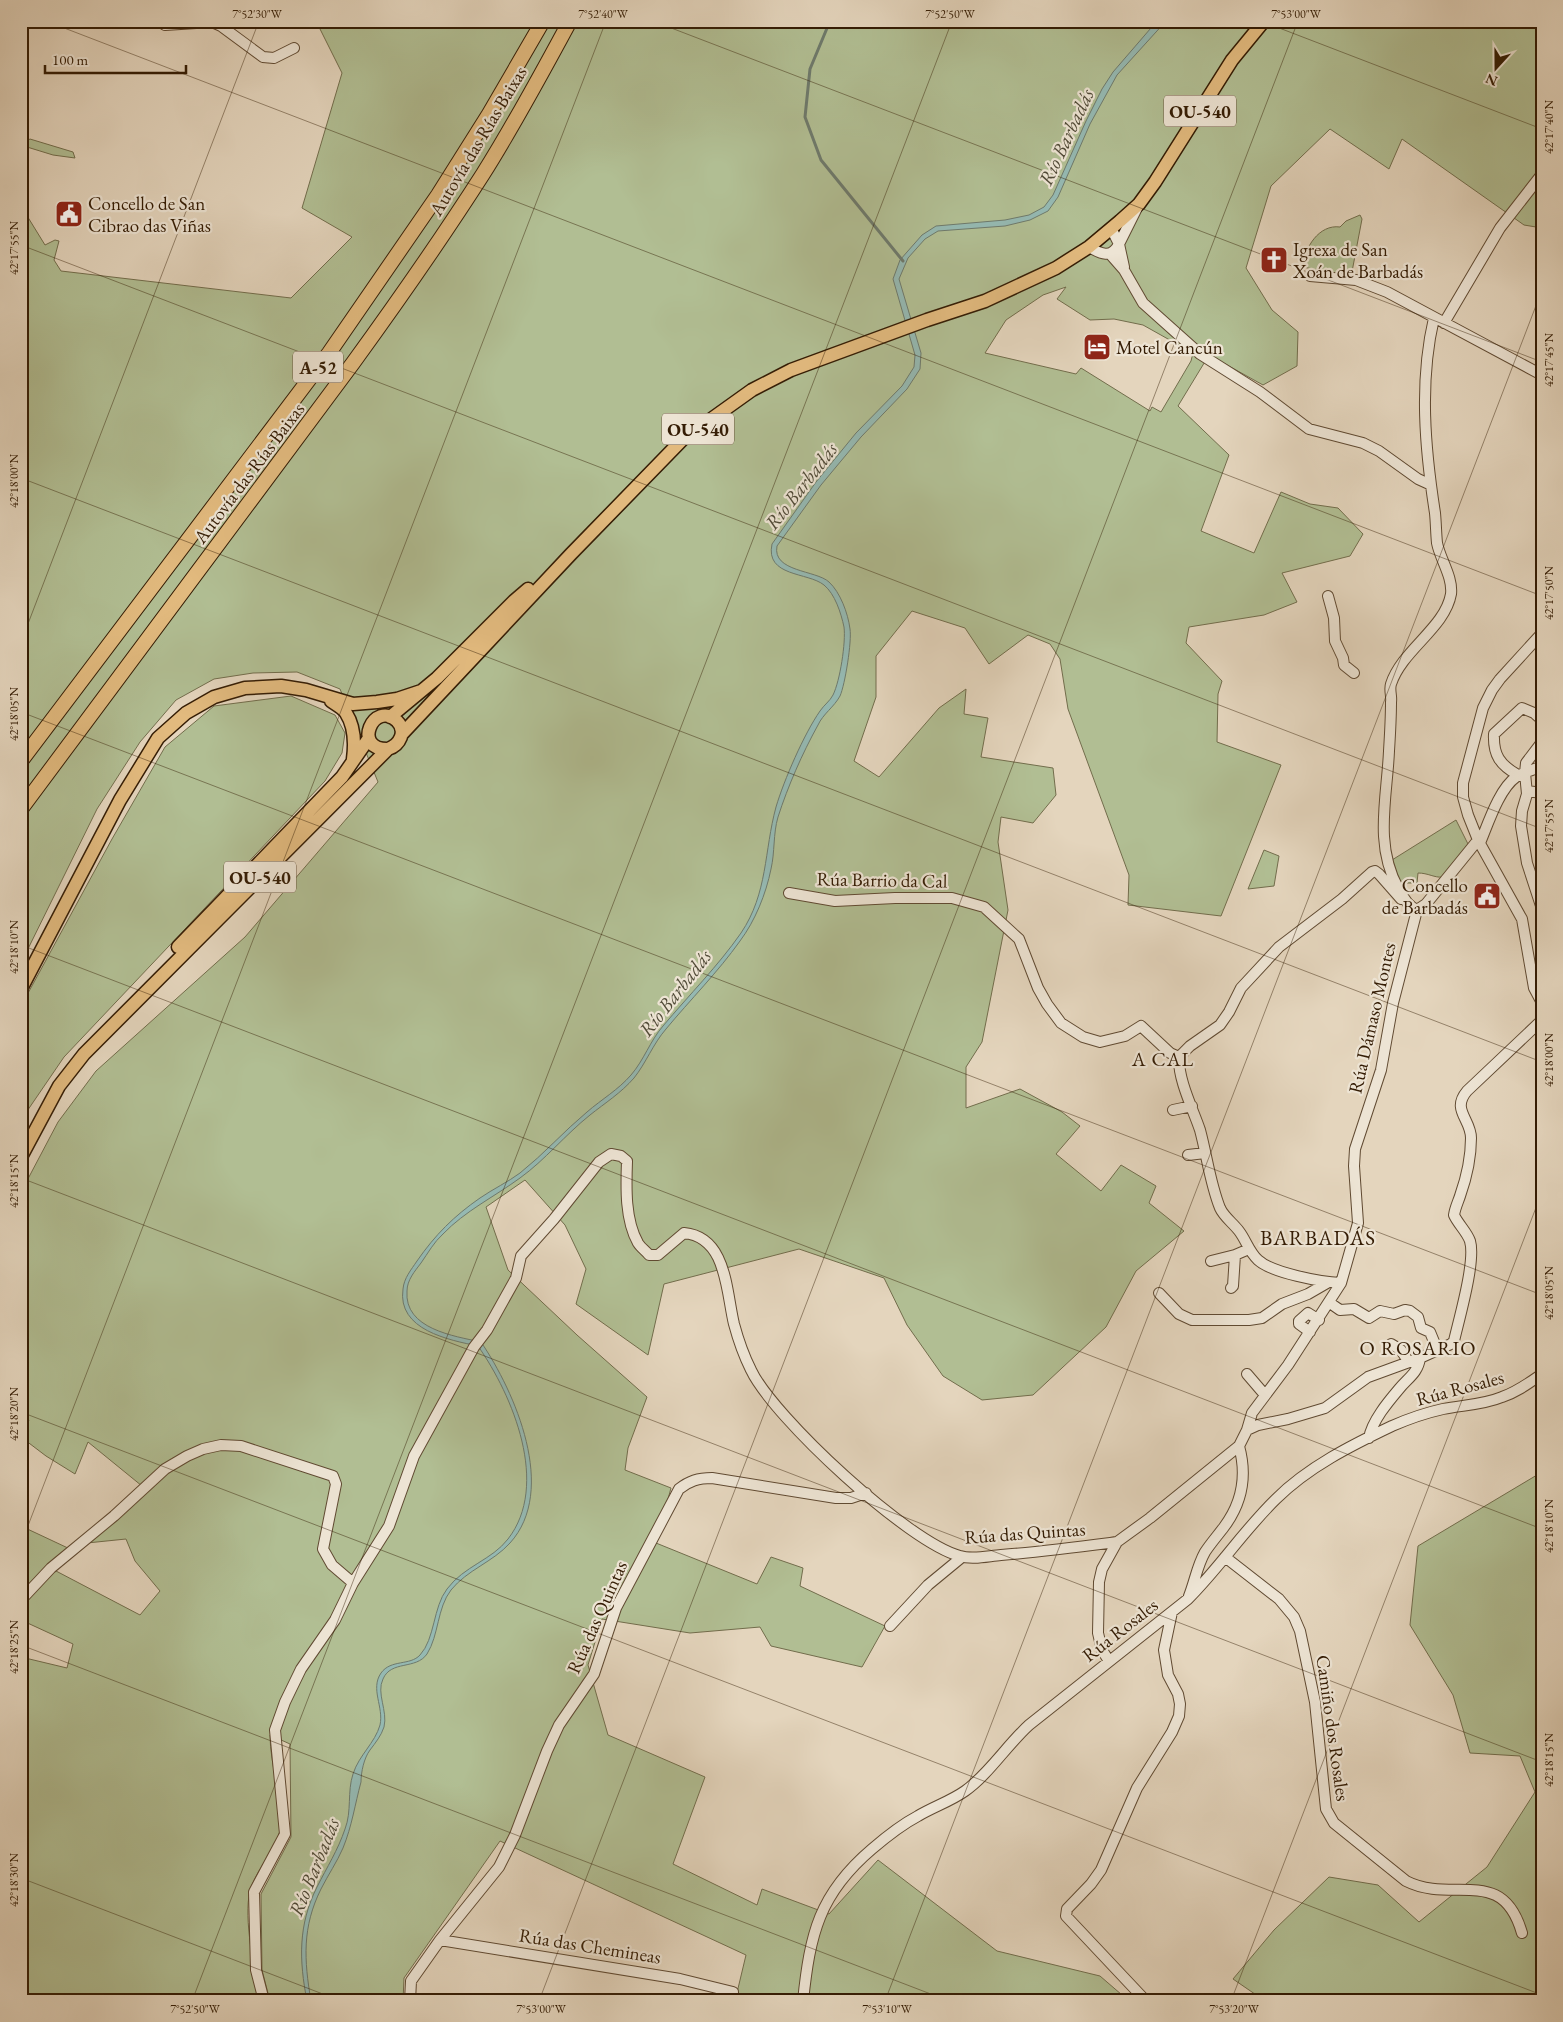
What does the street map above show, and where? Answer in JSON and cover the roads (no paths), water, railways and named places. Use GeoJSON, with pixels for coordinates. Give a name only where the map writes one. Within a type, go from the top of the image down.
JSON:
{"type":"FeatureCollection","features":[{"type":"Feature","properties":{"kind":"highway","name":"Autovía das Rías Baixas"},"geometry":{"type":"LineString","coordinates":[[21,761],[329,352],[448,179],[489,114],[543,21]]}},
{"type":"Feature","properties":{"kind":"highway","name":"Autovía das Rías Baixas"},"geometry":{"type":"LineString","coordinates":[[21,809],[407,288],[484,174],[530,96],[570,21]]}},
{"type":"Feature","properties":{"kind":"highway"},"geometry":{"type":"LineString","coordinates":[[21,819],[61,757]]}},
{"type":"Feature","properties":{"kind":"main road","name":"OU-540"},"geometry":{"type":"LineString","coordinates":[[402,734],[570,554],[682,440],[752,390],[791,370],[927,320],[985,301],[1056,268],[1089,247],[1139,204],[1156,182],[1232,60],[1264,21]]}},
{"type":"Feature","properties":{"kind":"main road"},"geometry":{"type":"LineString","coordinates":[[133,1004],[169,956],[342,777],[369,735],[374,720],[387,716],[437,678],[514,601],[570,554]]}},
{"type":"Feature","properties":{"kind":"main road"},"geometry":{"type":"LineString","coordinates":[[21,989],[120,800],[158,738],[186,713],[214,697],[245,688],[281,686],[306,690],[325,696],[349,708],[387,716],[399,723],[402,734],[398,744],[388,749],[377,747],[349,708]]}},
{"type":"Feature","properties":{"kind":"main road"},"geometry":{"type":"LineString","coordinates":[[349,708],[397,699],[421,691]]}},
{"type":"Feature","properties":{"kind":"main road"},"geometry":{"type":"LineString","coordinates":[[349,708],[355,745],[352,764]]}},
{"type":"Feature","properties":{"kind":"main road","name":"OU-540"},"geometry":{"type":"LineString","coordinates":[[21,1157],[59,1086],[84,1054],[388,749]]}},
{"type":"Feature","properties":{"kind":"street"},"geometry":{"type":"LineString","coordinates":[[159,21],[165,25],[212,22],[222,26],[263,57],[274,58],[294,48]]}},
{"type":"Feature","properties":{"kind":"street"},"geometry":{"type":"LineString","coordinates":[[1413,908],[1392,876],[1383,829],[1390,750],[1392,701],[1390,688],[1400,665],[1439,618],[1451,593],[1448,575],[1438,544],[1429,484],[1425,374],[1439,320],[1500,228],[1542,174]]}},
{"type":"Feature","properties":{"kind":"street"},"geometry":{"type":"LineString","coordinates":[[1089,247],[1105,255],[1116,250],[1139,204]]}},
{"type":"Feature","properties":{"kind":"street"},"geometry":{"type":"LineString","coordinates":[[1111,228],[1119,244],[1124,270]]}},
{"type":"Feature","properties":{"kind":"street"},"geometry":{"type":"LineString","coordinates":[[1110,254],[1124,270],[1143,303],[1200,354],[1260,392],[1309,428],[1363,443],[1379,451],[1418,479],[1429,484]]}},
{"type":"Feature","properties":{"kind":"street"},"geometry":{"type":"LineString","coordinates":[[1310,276],[1356,280],[1417,306],[1439,320],[1542,375]]}},
{"type":"Feature","properties":{"kind":"street"},"geometry":{"type":"LineString","coordinates":[[1328,596],[1334,618],[1335,641],[1343,658],[1344,666],[1354,673]]}},
{"type":"Feature","properties":{"kind":"street"},"geometry":{"type":"LineString","coordinates":[[1542,633],[1500,679],[1483,708],[1463,783],[1463,796],[1468,815],[1479,841],[1522,919],[1534,988],[1542,1003]]}},
{"type":"Feature","properties":{"kind":"street"},"geometry":{"type":"LineString","coordinates":[[1542,720],[1534,712],[1522,708],[1503,723],[1494,734],[1502,766],[1521,774],[1542,766]]}},
{"type":"Feature","properties":{"kind":"street"},"geometry":{"type":"LineString","coordinates":[[1413,908],[1426,904],[1479,841],[1504,792],[1521,774],[1527,761],[1542,742]]}},
{"type":"Feature","properties":{"kind":"street"},"geometry":{"type":"LineString","coordinates":[[1521,774],[1527,791],[1522,810],[1521,826],[1526,863],[1542,909]]}},
{"type":"Feature","properties":{"kind":"street"},"geometry":{"type":"LineString","coordinates":[[1527,791],[1542,793]]}},
{"type":"Feature","properties":{"kind":"street"},"geometry":{"type":"LineString","coordinates":[[1341,1283],[1303,1278],[1265,1265],[1257,1260],[1238,1229],[1220,1208],[1192,1106],[1180,1074],[1179,1057],[1190,1046],[1220,1025],[1241,988],[1279,947],[1342,899],[1372,872],[1375,871],[1379,874],[1388,886],[1413,908]]}},
{"type":"Feature","properties":{"kind":"street","name":"Rúa Barrio da Cal"},"geometry":{"type":"LineString","coordinates":[[789,893],[835,901],[952,898],[984,907],[1019,939],[1038,988],[1061,1023],[1082,1037],[1100,1042],[1125,1036],[1141,1026],[1170,1053],[1179,1057]]}},
{"type":"Feature","properties":{"kind":"street","name":"Rúa Dámaso Montes"},"geometry":{"type":"LineString","coordinates":[[1239,1446],[1247,1430],[1252,1413],[1319,1320],[1341,1283],[1358,1223],[1354,1166],[1355,1149],[1381,1070],[1413,908]]}},
{"type":"Feature","properties":{"kind":"street"},"geometry":{"type":"LineString","coordinates":[[1247,1430],[1325,1408],[1368,1377],[1420,1358],[1454,1341],[1471,1256],[1470,1241],[1454,1215],[1463,1185],[1471,1142],[1470,1131],[1461,1110],[1462,1099],[1467,1091],[1542,1020]]}},
{"type":"Feature","properties":{"kind":"street"},"geometry":{"type":"LineString","coordinates":[[1173,1110],[1192,1106]]}},
{"type":"Feature","properties":{"kind":"street"},"geometry":{"type":"LineString","coordinates":[[1188,1155],[1205,1153]]}},
{"type":"Feature","properties":{"kind":"street","name":"Rúa das Quintas"},"geometry":{"type":"LineString","coordinates":[[353,1583],[389,1526],[414,1456],[474,1348],[516,1278],[521,1256],[554,1219],[599,1162],[611,1154],[621,1156],[627,1161],[626,1189],[631,1225],[639,1245],[649,1255],[658,1255],[684,1233],[695,1234],[707,1240],[722,1265],[734,1324],[751,1371],[770,1400],[806,1439],[866,1493],[919,1536],[934,1546],[962,1557],[1073,1548],[1117,1542]]}},
{"type":"Feature","properties":{"kind":"street"},"geometry":{"type":"LineString","coordinates":[[1212,1261],[1250,1249]]}},
{"type":"Feature","properties":{"kind":"street"},"geometry":{"type":"LineString","coordinates":[[1231,1288],[1233,1286],[1235,1255]]}},
{"type":"Feature","properties":{"kind":"street"},"geometry":{"type":"LineString","coordinates":[[1159,1293],[1179,1314],[1192,1320],[1249,1320],[1262,1318],[1282,1304],[1308,1294],[1327,1282]]}},
{"type":"Feature","properties":{"kind":"street"},"geometry":{"type":"LineString","coordinates":[[1330,1303],[1340,1310],[1354,1309],[1369,1318],[1380,1311],[1394,1314],[1405,1310],[1410,1311],[1418,1317],[1421,1328],[1430,1332],[1437,1350]]}},
{"type":"Feature","properties":{"kind":"street"},"geometry":{"type":"LineString","coordinates":[[1310,1332],[1299,1324],[1299,1321],[1308,1313],[1319,1320]]}},
{"type":"Feature","properties":{"kind":"street"},"geometry":{"type":"LineString","coordinates":[[1391,1344],[1401,1350],[1408,1361]]}},
{"type":"Feature","properties":{"kind":"street"},"geometry":{"type":"LineString","coordinates":[[1369,1438],[1371,1428],[1398,1389],[1418,1368],[1420,1358]]}},
{"type":"Feature","properties":{"kind":"street"},"geometry":{"type":"LineString","coordinates":[[1247,1374],[1265,1394]]}},
{"type":"Feature","properties":{"kind":"street","name":"Rúa Rosales"},"geometry":{"type":"LineString","coordinates":[[803,2001],[806,1970],[819,1919],[828,1898],[840,1880],[856,1863],[889,1834],[919,1815],[965,1791],[979,1779],[1011,1742],[1029,1725],[1188,1599],[1277,1498],[1301,1478],[1329,1459],[1369,1438],[1418,1416],[1443,1409],[1502,1398],[1520,1389],[1542,1374]]}},
{"type":"Feature","properties":{"kind":"street"},"geometry":{"type":"LineString","coordinates":[[21,1600],[51,1568],[114,1516],[165,1469],[203,1449],[221,1445],[241,1446],[333,1476],[336,1484],[323,1549],[332,1565],[353,1583],[335,1620],[301,1670],[285,1702],[276,1730],[284,1834],[254,1892],[256,1970],[264,2001]]}},
{"type":"Feature","properties":{"kind":"street"},"geometry":{"type":"LineString","coordinates":[[1108,1661],[1099,1642],[1100,1582],[1102,1569],[1117,1542],[1150,1518],[1239,1446]]}},
{"type":"Feature","properties":{"kind":"street"},"geometry":{"type":"LineString","coordinates":[[1188,1599],[1195,1574],[1206,1552],[1230,1519],[1240,1499],[1243,1475],[1239,1446]]}},
{"type":"Feature","properties":{"kind":"street","name":"Rúa das Quintas"},"geometry":{"type":"LineString","coordinates":[[410,2001],[411,1981],[440,1940],[499,1867],[515,1835],[555,1734],[594,1674],[616,1608],[679,1489],[688,1482],[700,1478],[712,1478],[836,1498],[851,1498],[866,1493]]}},
{"type":"Feature","properties":{"kind":"street","name":"Camiño dos Rosales"},"geometry":{"type":"LineString","coordinates":[[1225,1556],[1265,1586],[1294,1617],[1302,1640],[1315,1702],[1326,1809],[1334,1823],[1406,1881],[1418,1887],[1432,1890],[1478,1890],[1490,1892],[1503,1899],[1512,1909],[1522,1933]]}},
{"type":"Feature","properties":{"kind":"street"},"geometry":{"type":"LineString","coordinates":[[890,1626],[928,1585],[962,1557]]}},
{"type":"Feature","properties":{"kind":"street"},"geometry":{"type":"LineString","coordinates":[[1146,2001],[1066,1916],[1066,1913],[1067,1909],[1091,1884],[1101,1870],[1137,1788],[1172,1732],[1179,1716],[1180,1704],[1178,1694],[1168,1675],[1164,1650],[1172,1612]]}},
{"type":"Feature","properties":{"kind":"street","name":"Rúa das Chemineas"},"geometry":{"type":"LineString","coordinates":[[440,1940],[680,1979],[732,1996]]}},
{"type":"Feature","properties":{"kind":"water"},"geometry":{"type":"Polygon","coordinates":[[[1157,21],[1166,21],[1117,75],[1090,124],[1058,197],[1048,211],[1030,220],[1005,226],[938,231],[925,239],[908,258],[899,279],[921,353],[920,369],[907,389],[861,437],[821,485],[777,546],[777,555],[788,566],[823,578],[833,586],[843,603],[847,616],[850,629],[850,643],[846,673],[840,696],[820,721],[812,736],[782,805],[776,823],[769,878],[759,907],[750,925],[723,964],[661,1035],[634,1078],[529,1171],[470,1211],[452,1226],[434,1244],[410,1279],[407,1287],[408,1304],[413,1314],[422,1322],[445,1333],[481,1342],[494,1363],[507,1387],[526,1441],[531,1469],[530,1496],[524,1521],[510,1543],[496,1556],[457,1583],[446,1597],[434,1639],[427,1654],[417,1662],[392,1669],[383,1679],[381,1696],[385,1715],[384,1727],[366,1757],[346,1840],[321,1889],[310,1917],[306,1958],[311,2001],[307,2001],[302,1957],[303,1929],[306,1915],[317,1887],[345,1829],[353,1774],[359,1761],[375,1738],[380,1725],[381,1718],[377,1692],[378,1679],[381,1673],[390,1666],[411,1660],[420,1655],[429,1640],[442,1596],[461,1574],[494,1552],[508,1539],[520,1517],[526,1493],[526,1467],[522,1441],[514,1415],[491,1366],[478,1346],[440,1336],[427,1331],[416,1323],[408,1314],[403,1303],[403,1289],[406,1278],[431,1243],[453,1219],[480,1198],[520,1173],[631,1075],[658,1032],[713,969],[741,933],[750,918],[761,887],[776,807],[789,771],[808,732],[836,689],[844,642],[843,622],[831,593],[824,585],[817,581],[781,568],[775,562],[772,555],[772,544],[816,482],[856,433],[902,386],[914,367],[915,355],[893,279],[900,260],[922,235],[936,226],[1005,220],[1029,215],[1044,207],[1053,195],[1102,89],[1113,72],[1157,21]]]}},
{"type":"Feature","properties":{"kind":"waterway"},"geometry":{"type":"LineString","coordinates":[[830,21],[810,69],[805,117],[821,160],[903,261]]}},
{"type":"Feature","properties":{"kind":"place","name":"Concello de San Cibrao das Viñas"},"geometry":{"type":"Point","coordinates":[69,214]}},
{"type":"Feature","properties":{"kind":"place","name":"Igrexa de San Xoán de Barbadás"},"geometry":{"type":"Point","coordinates":[1274,260]}},
{"type":"Feature","properties":{"kind":"place","name":"Motel Cancún"},"geometry":{"type":"Point","coordinates":[1097,347]}},
{"type":"Feature","properties":{"kind":"place","name":"Concello de Barbadás"},"geometry":{"type":"Point","coordinates":[1487,896]}},
{"type":"Feature","properties":{"kind":"district","name":"A CAL"},"geometry":{"type":"Point","coordinates":[1163,1059]}},
{"type":"Feature","properties":{"kind":"district","name":"BARBADÁS"},"geometry":{"type":"Point","coordinates":[1318,1237]}},
{"type":"Feature","properties":{"kind":"district","name":"O ROSARIO"},"geometry":{"type":"Point","coordinates":[1418,1348]}},
{"type":"Feature","properties":{"kind":"water label","name":"Río Barbadás"},"geometry":{"type":"Point","coordinates":[1066,137]}},
{"type":"Feature","properties":{"kind":"water label","name":"Río Barbadás"},"geometry":{"type":"Point","coordinates":[801,486]}},
{"type":"Feature","properties":{"kind":"water label","name":"Río Barbadás"},"geometry":{"type":"Point","coordinates":[675,993]}},
{"type":"Feature","properties":{"kind":"water label","name":"Río Barbadás"},"geometry":{"type":"Point","coordinates":[314,1867]}}]}
